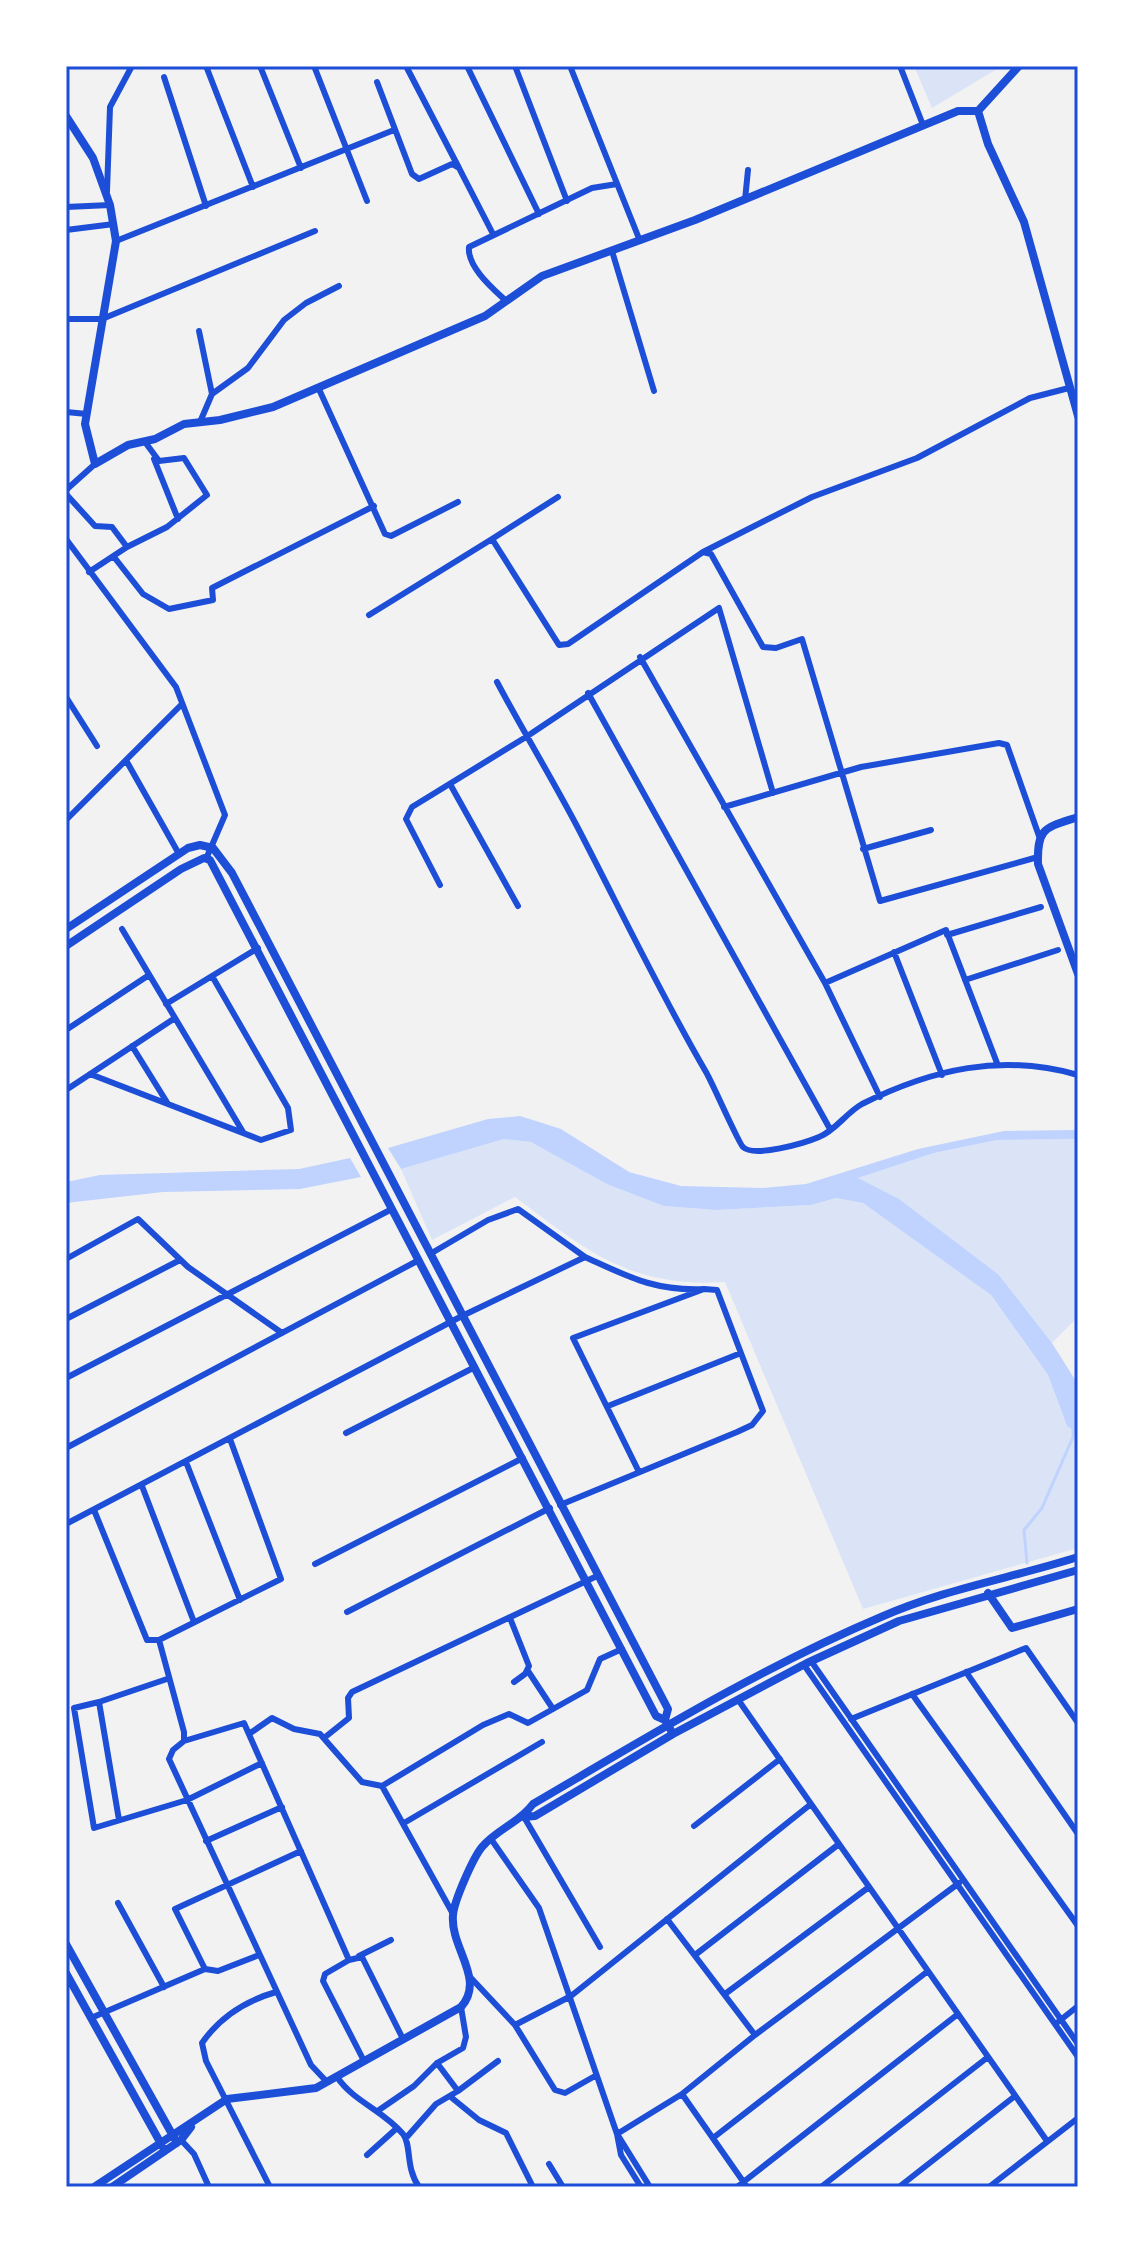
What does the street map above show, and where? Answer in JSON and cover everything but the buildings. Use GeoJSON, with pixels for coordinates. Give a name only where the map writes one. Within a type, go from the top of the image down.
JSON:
{"type":"FeatureCollection","features":[{"type":"Feature","properties":{"kind":"street"},"geometry":{"type":"LineString","coordinates":[[106,195],[110,107],[132,66]]}},
{"type":"Feature","properties":{"kind":"street"},"geometry":{"type":"LineString","coordinates":[[206,66],[253,187]]}},
{"type":"Feature","properties":{"kind":"street"},"geometry":{"type":"LineString","coordinates":[[260,66],[301,168]]}},
{"type":"Feature","properties":{"kind":"street"},"geometry":{"type":"LineString","coordinates":[[314,66],[367,201]]}},
{"type":"Feature","properties":{"kind":"street"},"geometry":{"type":"LineString","coordinates":[[406,66],[493,234]]}},
{"type":"Feature","properties":{"kind":"street"},"geometry":{"type":"LineString","coordinates":[[467,66],[539,214]]}},
{"type":"Feature","properties":{"kind":"street"},"geometry":{"type":"LineString","coordinates":[[515,66],[567,201]]}},
{"type":"Feature","properties":{"kind":"street"},"geometry":{"type":"LineString","coordinates":[[570,66],[640,241]]}},
{"type":"Feature","properties":{"kind":"street"},"geometry":{"type":"LineString","coordinates":[[900,66],[923,125]]}},
{"type":"Feature","properties":{"kind":"street"},"geometry":{"type":"LineString","coordinates":[[127,547],[112,527],[95,526],[66,492],[95,464],[128,445],[145,442],[184,424],[273,407],[485,316],[504,299],[542,276],[745,200],[958,111],[978,111],[1019,66]]}},
{"type":"Feature","properties":{"kind":"street"},"geometry":{"type":"LineString","coordinates":[[164,77],[206,206]]}},
{"type":"Feature","properties":{"kind":"street"},"geometry":{"type":"LineString","coordinates":[[377,82],[412,174],[417,178],[452,164],[459,168]]}},
{"type":"Feature","properties":{"kind":"street"},"geometry":{"type":"LineString","coordinates":[[978,111],[988,144],[1024,222],[1078,416]]}},
{"type":"Feature","properties":{"kind":"street"},"geometry":{"type":"LineString","coordinates":[[66,116],[93,158],[110,205],[116,241],[85,424],[95,464]]}},
{"type":"Feature","properties":{"kind":"street"},"geometry":{"type":"LineString","coordinates":[[116,241],[394,130]]}},
{"type":"Feature","properties":{"kind":"street"},"geometry":{"type":"LineString","coordinates":[[745,200],[748,170]]}},
{"type":"Feature","properties":{"kind":"street"},"geometry":{"type":"LineString","coordinates":[[504,299],[491,288],[468,254],[469,247],[592,188],[617,184]]}},
{"type":"Feature","properties":{"kind":"street"},"geometry":{"type":"LineString","coordinates":[[66,207],[110,205]]}},
{"type":"Feature","properties":{"kind":"street"},"geometry":{"type":"LineString","coordinates":[[66,230],[114,224]]}},
{"type":"Feature","properties":{"kind":"street"},"geometry":{"type":"LineString","coordinates":[[66,319],[102,319],[315,231]]}},
{"type":"Feature","properties":{"kind":"street"},"geometry":{"type":"LineString","coordinates":[[612,251],[654,391]]}},
{"type":"Feature","properties":{"kind":"street"},"geometry":{"type":"LineString","coordinates":[[200,422],[212,394],[248,368],[284,320],[306,303],[339,286]]}},
{"type":"Feature","properties":{"kind":"street"},"geometry":{"type":"LineString","coordinates":[[199,331],[212,394]]}},
{"type":"Feature","properties":{"kind":"street"},"geometry":{"type":"LineString","coordinates":[[318,387],[388,536],[458,502]]}},
{"type":"Feature","properties":{"kind":"street"},"geometry":{"type":"LineString","coordinates":[[492,539],[559,645],[568,644],[703,552],[812,497],[917,458],[1030,398],[1069,388]]}},
{"type":"Feature","properties":{"kind":"street"},"geometry":{"type":"LineString","coordinates":[[66,412],[87,414]]}},
{"type":"Feature","properties":{"kind":"street"},"geometry":{"type":"LineString","coordinates":[[145,442],[178,519]]}},
{"type":"Feature","properties":{"kind":"street"},"geometry":{"type":"LineString","coordinates":[[89,572],[178,519],[206,493],[184,458],[154,459]]}},
{"type":"Feature","properties":{"kind":"street"},"geometry":{"type":"LineString","coordinates":[[369,615],[558,497]]}},
{"type":"Feature","properties":{"kind":"street"},"geometry":{"type":"LineString","coordinates":[[114,557],[143,594],[169,609],[213,600],[212,588],[374,506]]}},
{"type":"Feature","properties":{"kind":"street"},"geometry":{"type":"LineString","coordinates":[[66,539],[176,687],[225,815],[206,859],[181,869],[66,946]]}},
{"type":"Feature","properties":{"kind":"street"},"geometry":{"type":"LineString","coordinates":[[703,552],[711,554],[763,647],[776,648],[802,639],[839,773],[880,901],[1038,857]]}},
{"type":"Feature","properties":{"kind":"street"},"geometry":{"type":"LineString","coordinates":[[440,885],[406,819],[412,807],[526,737],[640,657],[719,608],[773,793]]}},
{"type":"Feature","properties":{"kind":"street"},"geometry":{"type":"LineString","coordinates":[[640,657],[825,983],[880,1097]]}},
{"type":"Feature","properties":{"kind":"street"},"geometry":{"type":"LineString","coordinates":[[497,682],[578,828],[643,960],[726,1107],[741,1146],[749,1151],[776,1149],[819,1137],[858,1106],[942,1075],[997,1063],[1042,1065],[1078,1075]]}},
{"type":"Feature","properties":{"kind":"street"},"geometry":{"type":"LineString","coordinates":[[588,693],[830,1129]]}},
{"type":"Feature","properties":{"kind":"street"},"geometry":{"type":"LineString","coordinates":[[66,697],[97,746]]}},
{"type":"Feature","properties":{"kind":"street"},"geometry":{"type":"LineString","coordinates":[[66,820],[182,704]]}},
{"type":"Feature","properties":{"kind":"street"},"geometry":{"type":"LineString","coordinates":[[724,807],[839,773],[933,752],[1007,745],[1039,836],[1038,857],[1056,922],[1078,974]]}},
{"type":"Feature","properties":{"kind":"street"},"geometry":{"type":"LineString","coordinates":[[127,762],[179,854]]}},
{"type":"Feature","properties":{"kind":"street"},"geometry":{"type":"LineString","coordinates":[[450,784],[518,906]]}},
{"type":"Feature","properties":{"kind":"street"},"geometry":{"type":"LineString","coordinates":[[1039,836],[1049,826],[1078,817]]}},
{"type":"Feature","properties":{"kind":"street"},"geometry":{"type":"LineString","coordinates":[[863,849],[931,830]]}},
{"type":"Feature","properties":{"kind":"street"},"geometry":{"type":"LineString","coordinates":[[66,929],[179,854],[200,845],[213,848],[232,873],[668,1709],[669,1727]]}},
{"type":"Feature","properties":{"kind":"street"},"geometry":{"type":"LineString","coordinates":[[206,859],[218,871],[656,1716],[669,1727]]}},
{"type":"Feature","properties":{"kind":"street"},"geometry":{"type":"LineString","coordinates":[[947,935],[1041,907]]}},
{"type":"Feature","properties":{"kind":"street"},"geometry":{"type":"LineString","coordinates":[[122,929],[244,1134]]}},
{"type":"Feature","properties":{"kind":"street"},"geometry":{"type":"LineString","coordinates":[[825,983],[946,930],[997,1063]]}},
{"type":"Feature","properties":{"kind":"street"},"geometry":{"type":"LineString","coordinates":[[166,1004],[258,948]]}},
{"type":"Feature","properties":{"kind":"street"},"geometry":{"type":"LineString","coordinates":[[965,980],[1058,950]]}},
{"type":"Feature","properties":{"kind":"street"},"geometry":{"type":"LineString","coordinates":[[894,952],[942,1075]]}},
{"type":"Feature","properties":{"kind":"street"},"geometry":{"type":"LineString","coordinates":[[66,1030],[149,975]]}},
{"type":"Feature","properties":{"kind":"street"},"geometry":{"type":"LineString","coordinates":[[90,1074],[261,1140],[286,1135],[293,1124],[288,1108],[212,976]]}},
{"type":"Feature","properties":{"kind":"street"},"geometry":{"type":"LineString","coordinates":[[66,1090],[175,1018]]}},
{"type":"Feature","properties":{"kind":"street"},"geometry":{"type":"LineString","coordinates":[[132,1046],[169,1106]]}},
{"type":"Feature","properties":{"kind":"street"},"geometry":{"type":"LineString","coordinates":[[66,1378],[392,1209]]}},
{"type":"Feature","properties":{"kind":"street"},"geometry":{"type":"LineString","coordinates":[[430,1254],[488,1220],[518,1209],[585,1257],[651,1286],[669,1290],[717,1290],[763,1411],[759,1419],[737,1432],[560,1505]]}},
{"type":"Feature","properties":{"kind":"street"},"geometry":{"type":"LineString","coordinates":[[66,1259],[138,1219],[180,1260],[224,1296],[282,1333]]}},
{"type":"Feature","properties":{"kind":"street"},"geometry":{"type":"LineString","coordinates":[[66,1524],[462,1316],[585,1257]]}},
{"type":"Feature","properties":{"kind":"street"},"geometry":{"type":"LineString","coordinates":[[66,1319],[180,1260]]}},
{"type":"Feature","properties":{"kind":"street"},"geometry":{"type":"LineString","coordinates":[[66,1448],[419,1260]]}},
{"type":"Feature","properties":{"kind":"street"},"geometry":{"type":"LineString","coordinates":[[639,1472],[573,1338],[704,1289]]}},
{"type":"Feature","properties":{"kind":"street"},"geometry":{"type":"LineString","coordinates":[[608,1406],[741,1353]]}},
{"type":"Feature","properties":{"kind":"street"},"geometry":{"type":"LineString","coordinates":[[346,1433],[475,1367]]}},
{"type":"Feature","properties":{"kind":"street"},"geometry":{"type":"LineString","coordinates":[[94,1510],[147,1640],[159,1640],[274,1585],[282,1576],[230,1439]]}},
{"type":"Feature","properties":{"kind":"street"},"geometry":{"type":"LineString","coordinates":[[315,1564],[523,1458]]}},
{"type":"Feature","properties":{"kind":"street"},"geometry":{"type":"LineString","coordinates":[[186,1462],[240,1600]]}},
{"type":"Feature","properties":{"kind":"street"},"geometry":{"type":"LineString","coordinates":[[142,1486],[194,1622]]}},
{"type":"Feature","properties":{"kind":"street"},"geometry":{"type":"LineString","coordinates":[[347,1612],[550,1508]]}},
{"type":"Feature","properties":{"kind":"street"},"geometry":{"type":"LineString","coordinates":[[453,1914],[481,1848],[524,1817],[533,1804],[669,1727],[881,1617],[990,1580],[1078,1557]]}},
{"type":"Feature","properties":{"kind":"street"},"geometry":{"type":"LineString","coordinates":[[669,1727],[739,1701],[808,1663],[899,1621],[988,1593],[1078,1570]]}},
{"type":"Feature","properties":{"kind":"street"},"geometry":{"type":"LineString","coordinates":[[324,1738],[349,1718],[348,1698],[352,1692],[597,1576]]}},
{"type":"Feature","properties":{"kind":"street"},"geometry":{"type":"LineString","coordinates":[[988,1593],[1012,1628],[1078,1609]]}},
{"type":"Feature","properties":{"kind":"street"},"geometry":{"type":"LineString","coordinates":[[510,1618],[528,1661],[528,1671],[553,1709]]}},
{"type":"Feature","properties":{"kind":"street"},"geometry":{"type":"LineString","coordinates":[[159,1640],[184,1741]]}},
{"type":"Feature","properties":{"kind":"street"},"geometry":{"type":"LineString","coordinates":[[848,1720],[1026,1648],[1078,1723]]}},
{"type":"Feature","properties":{"kind":"street"},"geometry":{"type":"LineString","coordinates":[[249,1734],[272,1718],[282,1720],[292,1729],[324,1738],[362,1782],[382,1786],[483,1725],[509,1714],[528,1723],[587,1690],[600,1659],[622,1649]]}},
{"type":"Feature","properties":{"kind":"street"},"geometry":{"type":"LineString","coordinates":[[808,1663],[1058,2021],[1078,2044]]}},
{"type":"Feature","properties":{"kind":"street"},"geometry":{"type":"LineString","coordinates":[[514,1682],[528,1671]]}},
{"type":"Feature","properties":{"kind":"street"},"geometry":{"type":"LineString","coordinates":[[966,1672],[1078,1834]]}},
{"type":"Feature","properties":{"kind":"street"},"geometry":{"type":"LineString","coordinates":[[167,1679],[74,1708],[92,1826],[97,1828],[187,1800],[262,1763]]}},
{"type":"Feature","properties":{"kind":"street"},"geometry":{"type":"LineString","coordinates":[[912,1694],[1078,1926]]}},
{"type":"Feature","properties":{"kind":"street"},"geometry":{"type":"LineString","coordinates":[[739,1701],[1047,2141]]}},
{"type":"Feature","properties":{"kind":"street"},"geometry":{"type":"LineString","coordinates":[[99,1702],[119,1820]]}},
{"type":"Feature","properties":{"kind":"street"},"geometry":{"type":"LineString","coordinates":[[327,2082],[311,2065],[169,1759],[173,1750],[184,1741],[244,1723],[349,1960]]}},
{"type":"Feature","properties":{"kind":"street"},"geometry":{"type":"LineString","coordinates":[[404,1823],[542,1742]]}},
{"type":"Feature","properties":{"kind":"street"},"geometry":{"type":"LineString","coordinates":[[694,1826],[780,1759]]}},
{"type":"Feature","properties":{"kind":"street"},"geometry":{"type":"LineString","coordinates":[[382,1786],[453,1914],[457,1947],[471,1978],[515,2025],[558,2092],[565,2093],[595,2076]]}},
{"type":"Feature","properties":{"kind":"street"},"geometry":{"type":"LineString","coordinates":[[515,2025],[571,1996],[811,1804]]}},
{"type":"Feature","properties":{"kind":"street"},"geometry":{"type":"LineString","coordinates":[[206,1841],[282,1807]]}},
{"type":"Feature","properties":{"kind":"street"},"geometry":{"type":"LineString","coordinates":[[524,1817],[600,1947]]}},
{"type":"Feature","properties":{"kind":"street"},"geometry":{"type":"LineString","coordinates":[[491,1839],[539,1908],[617,2134],[650,2187]]}},
{"type":"Feature","properties":{"kind":"street"},"geometry":{"type":"LineString","coordinates":[[695,1955],[839,1844]]}},
{"type":"Feature","properties":{"kind":"street"},"geometry":{"type":"LineString","coordinates":[[205,1969],[175,1909],[301,1851]]}},
{"type":"Feature","properties":{"kind":"street"},"geometry":{"type":"LineString","coordinates":[[617,2134],[682,2094],[755,2035],[960,1882]]}},
{"type":"Feature","properties":{"kind":"street"},"geometry":{"type":"LineString","coordinates":[[725,1994],[869,1887]]}},
{"type":"Feature","properties":{"kind":"street"},"geometry":{"type":"LineString","coordinates":[[118,1903],[164,1987]]}},
{"type":"Feature","properties":{"kind":"street"},"geometry":{"type":"LineString","coordinates":[[667,1919],[755,2035]]}},
{"type":"Feature","properties":{"kind":"street"},"geometry":{"type":"LineString","coordinates":[[364,2061],[323,1981],[325,1974],[391,1940]]}},
{"type":"Feature","properties":{"kind":"street"},"geometry":{"type":"LineString","coordinates":[[66,1944],[177,2139],[194,2154],[209,2187]]}},
{"type":"Feature","properties":{"kind":"street"},"geometry":{"type":"LineString","coordinates":[[91,2018],[205,1969],[218,1971],[259,1955]]}},
{"type":"Feature","properties":{"kind":"street"},"geometry":{"type":"LineString","coordinates":[[359,1956],[403,2039]]}},
{"type":"Feature","properties":{"kind":"street"},"geometry":{"type":"LineString","coordinates":[[713,2138],[928,1971]]}},
{"type":"Feature","properties":{"kind":"street"},"geometry":{"type":"LineString","coordinates":[[66,1973],[163,2147]]}},
{"type":"Feature","properties":{"kind":"street"},"geometry":{"type":"LineString","coordinates":[[94,2187],[177,2139],[227,2099],[251,2093],[305,2090],[337,2077],[461,2007],[469,1997],[471,1978]]}},
{"type":"Feature","properties":{"kind":"street"},"geometry":{"type":"LineString","coordinates":[[270,2187],[206,2061],[202,2043],[216,2022],[256,1998],[276,1992]]}},
{"type":"Feature","properties":{"kind":"street"},"geometry":{"type":"LineString","coordinates":[[1058,2021],[1078,2006]]}},
{"type":"Feature","properties":{"kind":"street"},"geometry":{"type":"LineString","coordinates":[[379,2110],[414,2086],[437,2063],[463,2048],[466,2037],[461,2007]]}},
{"type":"Feature","properties":{"kind":"street"},"geometry":{"type":"LineString","coordinates":[[682,2094],[743,2185],[958,2014]]}},
{"type":"Feature","properties":{"kind":"street"},"geometry":{"type":"LineString","coordinates":[[1058,2021],[1078,2057]]}},
{"type":"Feature","properties":{"kind":"street"},"geometry":{"type":"LineString","coordinates":[[821,2187],[988,2057]]}},
{"type":"Feature","properties":{"kind":"street"},"geometry":{"type":"LineString","coordinates":[[406,2138],[425,2121],[436,2104],[452,2098],[498,2061]]}},
{"type":"Feature","properties":{"kind":"street"},"geometry":{"type":"LineString","coordinates":[[437,2063],[458,2091]]}},
{"type":"Feature","properties":{"kind":"street"},"geometry":{"type":"LineString","coordinates":[[337,2077],[349,2095],[379,2110],[406,2138],[408,2170],[417,2186]]}},
{"type":"Feature","properties":{"kind":"street"},"geometry":{"type":"LineString","coordinates":[[899,2187],[1015,2096]]}},
{"type":"Feature","properties":{"kind":"street"},"geometry":{"type":"LineString","coordinates":[[452,2098],[482,2122],[504,2131],[533,2187]]}},
{"type":"Feature","properties":{"kind":"street"},"geometry":{"type":"LineString","coordinates":[[989,2187],[1078,2118]]}},
{"type":"Feature","properties":{"kind":"street"},"geometry":{"type":"LineString","coordinates":[[367,2155],[397,2128]]}},
{"type":"Feature","properties":{"kind":"street"},"geometry":{"type":"LineString","coordinates":[[617,2134],[621,2155],[641,2187]]}},
{"type":"Feature","properties":{"kind":"street"},"geometry":{"type":"LineString","coordinates":[[112,2187],[163,2147]]}},
{"type":"Feature","properties":{"kind":"street"},"geometry":{"type":"LineString","coordinates":[[549,2164],[563,2187]]}},
{"type":"Feature","properties":{"kind":"shaded area"},"geometry":{"type":"Polygon","coordinates":[[[914,66],[1002,66],[932,108],[914,66]]]}},
{"type":"Feature","properties":{"kind":"shaded area"},"geometry":{"type":"Polygon","coordinates":[[[504,1139],[531,1142],[664,1206],[716,1210],[811,1205],[836,1198],[863,1203],[990,1294],[1048,1375],[1067,1426],[1078,1433],[1078,1548],[863,1609],[725,1282],[662,1279],[611,1262],[565,1234],[515,1197],[432,1240],[401,1169],[504,1139]]]}},
{"type":"Feature","properties":{"kind":"shaded area"},"geometry":{"type":"Polygon","coordinates":[[[1078,1139],[1078,1317],[1052,1343],[999,1275],[858,1178],[934,1153],[997,1140],[1078,1139]]]}},
{"type":"Feature","properties":{"kind":"water"},"geometry":{"type":"Polygon","coordinates":[[[520,1116],[561,1129],[629,1172],[681,1186],[763,1188],[806,1184],[918,1149],[1004,1131],[1078,1130],[1078,1139],[997,1140],[934,1153],[858,1178],[899,1199],[999,1275],[1052,1343],[1074,1378],[1078,1387],[1078,1433],[1067,1426],[1048,1375],[991,1295],[863,1203],[836,1198],[811,1205],[716,1210],[664,1206],[607,1184],[531,1142],[504,1139],[401,1169],[388,1148],[488,1119],[520,1116]]]}},
{"type":"Feature","properties":{"kind":"water"},"geometry":{"type":"Polygon","coordinates":[[[350,1158],[361,1177],[300,1189],[163,1192],[66,1203],[66,1182],[100,1175],[299,1169],[350,1158]]]}},
{"type":"Feature","properties":{"kind":"waterway"},"geometry":{"type":"LineString","coordinates":[[1027,1563],[1024,1530],[1042,1508],[1073,1437],[1073,1428]]}}]}
